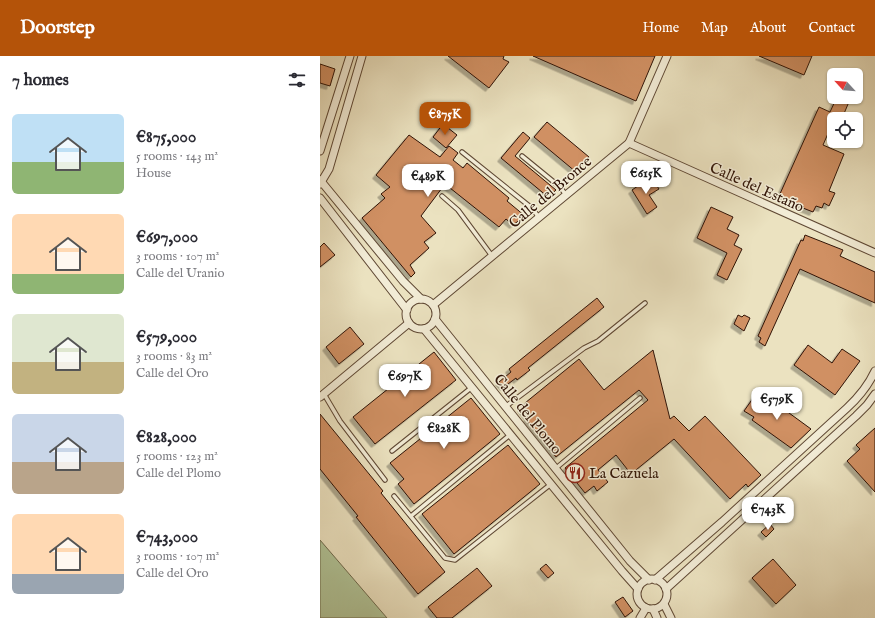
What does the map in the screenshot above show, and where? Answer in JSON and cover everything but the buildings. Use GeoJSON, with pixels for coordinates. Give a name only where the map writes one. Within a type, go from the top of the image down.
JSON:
{"type":"FeatureCollection","features":[{"type":"Feature","properties":{"kind":"street"},"geometry":{"type":"LineString","coordinates":[[320,151],[350,56]]}},
{"type":"Feature","properties":{"kind":"street"},"geometry":{"type":"LineString","coordinates":[[362,56],[329,169],[321,182],[402,281],[421,299],[433,305],[436,314],[435,319],[429,327],[419,329],[409,323],[406,314],[410,304],[421,299]]}},
{"type":"Feature","properties":{"kind":"street","name":"Calle del Bronce"},"geometry":{"type":"LineString","coordinates":[[433,305],[629,143],[667,56]]}},
{"type":"Feature","properties":{"kind":"street","name":"Calle del Estaño"},"geometry":{"type":"LineString","coordinates":[[629,143],[875,254]]}},
{"type":"Feature","properties":{"kind":"street"},"geometry":{"type":"LineString","coordinates":[[320,198],[393,290],[407,310]]}},
{"type":"Feature","properties":{"kind":"street","name":"Calle del Plomo"},"geometry":{"type":"LineString","coordinates":[[435,319],[630,561],[652,580]]}},
{"type":"Feature","properties":{"kind":"street"},"geometry":{"type":"LineString","coordinates":[[322,395],[409,323]]}},
{"type":"Feature","properties":{"kind":"street","name":"Calle del Plomo"},"geometry":{"type":"LineString","coordinates":[[424,328],[638,589]]}},
{"type":"Feature","properties":{"kind":"street"},"geometry":{"type":"LineString","coordinates":[[657,618],[650,608],[640,603],[638,589],[641,585],[652,580],[722,522],[847,408],[862,392],[875,371]]}},
{"type":"Feature","properties":{"kind":"street"},"geometry":{"type":"LineString","coordinates":[[666,589],[856,416],[875,394]]}},
{"type":"Feature","properties":{"kind":"street"},"geometry":{"type":"LineString","coordinates":[[640,618],[650,608],[659,607],[664,604],[667,597],[666,589],[660,582],[652,580]]}},
{"type":"Feature","properties":{"kind":"street"},"geometry":{"type":"LineString","coordinates":[[664,604],[671,618]]}},
{"type":"Feature","properties":{"kind":"lane"},"geometry":{"type":"LineString","coordinates":[[462,152],[533,209],[539,218]]}},
{"type":"Feature","properties":{"kind":"lane"},"geometry":{"type":"LineString","coordinates":[[522,156],[560,187],[566,195]]}},
{"type":"Feature","properties":{"kind":"lane"},"geometry":{"type":"LineString","coordinates":[[442,196],[458,210],[492,256]]}},
{"type":"Feature","properties":{"kind":"lane"},"geometry":{"type":"LineString","coordinates":[[506,407],[584,348],[598,340],[645,303]]}},
{"type":"Feature","properties":{"kind":"lane"},"geometry":{"type":"LineString","coordinates":[[392,451],[472,387]]}},
{"type":"Feature","properties":{"kind":"lane"},"geometry":{"type":"LineString","coordinates":[[322,395],[385,480]]}},
{"type":"Feature","properties":{"kind":"lane"},"geometry":{"type":"LineString","coordinates":[[555,469],[640,398]]}},
{"type":"Feature","properties":{"kind":"lane"},"geometry":{"type":"LineString","coordinates":[[411,516],[511,434]]}},
{"type":"Feature","properties":{"kind":"lane"},"geometry":{"type":"LineString","coordinates":[[394,496],[445,558],[455,560],[551,484]]}},
{"type":"Feature","properties":{"kind":"green space"},"geometry":{"type":"Polygon","coordinates":[[[320,540],[387,618],[320,618],[320,540]]]}},
{"type":"Feature","properties":{"kind":"place","name":"La Cazuela"},"geometry":{"type":"Point","coordinates":[575,473]}}]}
